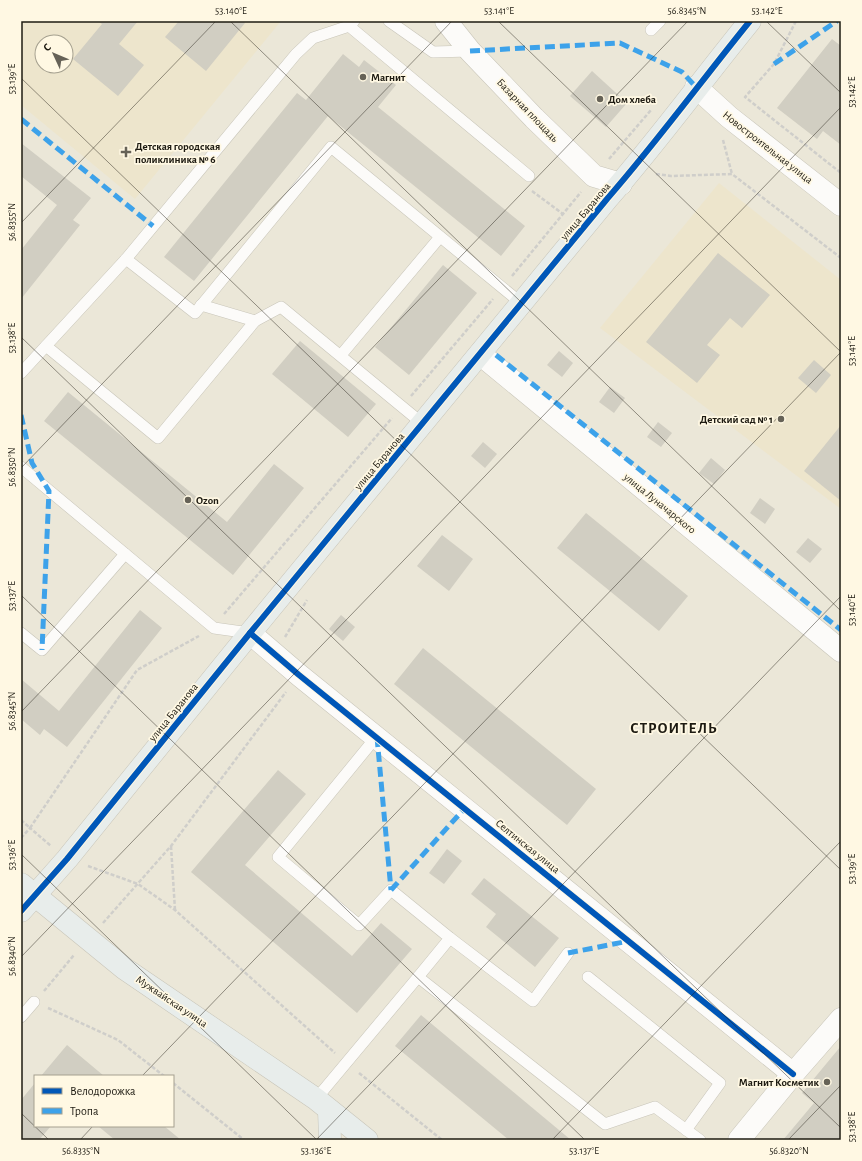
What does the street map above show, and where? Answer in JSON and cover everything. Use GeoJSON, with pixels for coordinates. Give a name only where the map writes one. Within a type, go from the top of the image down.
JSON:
{"type":"FeatureCollection","features":[{"type":"Feature","properties":{"kind":"street","name":"Базарная площадь"},"geometry":{"type":"LineString","coordinates":[[446,21],[470,51],[534,118],[594,176],[620,184]]}},
{"type":"Feature","properties":{"kind":"street","name":"улица Баранова"},"geometry":{"type":"LineString","coordinates":[[21,911],[28,890],[67,859],[250,633],[620,184],[639,164],[696,87],[750,21]]}},
{"type":"Feature","properties":{"kind":"street","name":"Новостроительная улица"},"geometry":{"type":"LineString","coordinates":[[696,87],[729,117],[841,205]]}},
{"type":"Feature","properties":{"kind":"street","name":"улица Луначарского"},"geometry":{"type":"LineString","coordinates":[[480,354],[841,651]]}},
{"type":"Feature","properties":{"kind":"street","name":"Селтинская улица"},"geometry":{"type":"LineString","coordinates":[[250,633],[299,675],[793,1074]]}},
{"type":"Feature","properties":{"kind":"street","name":"Мужвайская улица"},"geometry":{"type":"LineString","coordinates":[[28,890],[125,969],[323,1105],[366,1140]]}},
{"type":"Feature","properties":{"kind":"street"},"geometry":{"type":"LineString","coordinates":[[739,1140],[793,1074],[841,1019]]}},
{"type":"Feature","properties":{"kind":"street"},"geometry":{"type":"LineString","coordinates":[[323,1105],[330,1140]]}},
{"type":"Feature","properties":{"kind":"lane"},"geometry":{"type":"LineString","coordinates":[[390,21],[433,52],[470,51]]}},
{"type":"Feature","properties":{"kind":"lane"},"geometry":{"type":"LineString","coordinates":[[652,30],[660,21]]}},
{"type":"Feature","properties":{"kind":"lane"},"geometry":{"type":"LineString","coordinates":[[21,373],[126,259],[296,54],[313,38],[351,23],[529,176]]}},
{"type":"Feature","properties":{"kind":"lane"},"geometry":{"type":"LineString","coordinates":[[126,259],[195,313],[330,147],[522,303]]}},
{"type":"Feature","properties":{"kind":"lane"},"geometry":{"type":"LineString","coordinates":[[341,355],[440,237]]}},
{"type":"Feature","properties":{"kind":"lane"},"geometry":{"type":"LineString","coordinates":[[201,305],[255,321]]}},
{"type":"Feature","properties":{"kind":"lane"},"geometry":{"type":"LineString","coordinates":[[46,346],[158,438],[255,321],[281,307],[423,424]]}},
{"type":"Feature","properties":{"kind":"lane"},"geometry":{"type":"LineString","coordinates":[[21,466],[214,628],[250,633]]}},
{"type":"Feature","properties":{"kind":"lane"},"geometry":{"type":"LineString","coordinates":[[21,632],[42,650],[125,554]]}},
{"type":"Feature","properties":{"kind":"lane"},"geometry":{"type":"LineString","coordinates":[[376,736],[278,857],[359,925],[391,890],[450,938],[533,1001],[568,952]]}},
{"type":"Feature","properties":{"kind":"lane"},"geometry":{"type":"LineString","coordinates":[[323,1105],[347,1063],[450,938]]}},
{"type":"Feature","properties":{"kind":"lane"},"geometry":{"type":"LineString","coordinates":[[418,977],[605,1124],[655,1107],[700,1140]]}},
{"type":"Feature","properties":{"kind":"lane"},"geometry":{"type":"LineString","coordinates":[[588,977],[720,1083],[686,1130]]}},
{"type":"Feature","properties":{"kind":"lane"},"geometry":{"type":"LineString","coordinates":[[21,1017],[34,1002]]}},
{"type":"Feature","properties":{"kind":"path"},"geometry":{"type":"LineString","coordinates":[[796,21],[774,64],[745,98],[841,173]]}},
{"type":"Feature","properties":{"kind":"path"},"geometry":{"type":"LineString","coordinates":[[722,133],[732,174],[841,258]]}},
{"type":"Feature","properties":{"kind":"path"},"geometry":{"type":"LineString","coordinates":[[619,147],[652,174],[671,176],[732,174]]}},
{"type":"Feature","properties":{"kind":"path"},"geometry":{"type":"LineString","coordinates":[[529,176],[524,184],[563,214]]}},
{"type":"Feature","properties":{"kind":"path"},"geometry":{"type":"LineString","coordinates":[[21,838],[30,828],[137,670],[214,628],[503,287],[594,176]]}},
{"type":"Feature","properties":{"kind":"path"},"geometry":{"type":"LineString","coordinates":[[163,1075],[118,1040],[34,1002],[171,846],[299,675]]}},
{"type":"Feature","properties":{"kind":"path"},"geometry":{"type":"LineString","coordinates":[[21,820],[67,859],[138,884],[175,910],[347,1063],[442,1140]]}},
{"type":"Feature","properties":{"kind":"path"},"geometry":{"type":"LineString","coordinates":[[171,846],[175,910]]}},
{"type":"Feature","properties":{"kind":"path"},"geometry":{"type":"LineString","coordinates":[[174,1084],[244,1140]]}},
{"type":"Feature","properties":{"kind":"shaded area","name":"Детская городская поликлиника № 6"},"geometry":{"type":"Polygon","coordinates":[[[21,21],[281,21],[135,199],[21,105],[21,21]]]}},
{"type":"Feature","properties":{"kind":"shaded area","name":"Детский сад № 1"},"geometry":{"type":"Polygon","coordinates":[[[719,183],[841,280],[841,509],[600,328],[719,183]]]}},
{"type":"Feature","properties":{"kind":"building"},"geometry":{"type":"Polygon","coordinates":[[[98,21],[138,21],[119,44],[144,65],[118,96],[74,60],[74,58],[102,24],[98,21]]]}},
{"type":"Feature","properties":{"kind":"building"},"geometry":{"type":"Polygon","coordinates":[[[179,21],[243,21],[245,23],[206,71],[165,37],[179,21]]]}},
{"type":"Feature","properties":{"kind":"building"},"geometry":{"type":"Polygon","coordinates":[[[832,39],[841,46],[841,145],[823,131],[817,139],[777,108],[832,39]]]}},
{"type":"Feature","properties":{"kind":"building"},"geometry":{"type":"Polygon","coordinates":[[[343,54],[359,67],[364,60],[396,85],[378,107],[525,226],[501,256],[328,116],[194,281],[164,257],[297,93],[306,100],[343,54]]]}},
{"type":"Feature","properties":{"kind":"building"},"geometry":{"type":"Polygon","coordinates":[[[592,71],[627,103],[606,127],[570,96],[592,71]]]}},
{"type":"Feature","properties":{"kind":"building"},"geometry":{"type":"Polygon","coordinates":[[[21,143],[91,198],[73,220],[80,225],[21,299],[21,250],[57,205],[21,176],[21,143]]]}},
{"type":"Feature","properties":{"kind":"building"},"geometry":{"type":"Polygon","coordinates":[[[718,253],[770,295],[742,328],[730,318],[707,345],[720,355],[697,383],[646,342],[718,253]]]}},
{"type":"Feature","properties":{"kind":"building"},"geometry":{"type":"Polygon","coordinates":[[[443,265],[477,293],[409,375],[375,347],[443,265]]]}},
{"type":"Feature","properties":{"kind":"building"},"geometry":{"type":"Polygon","coordinates":[[[300,341],[376,404],[348,437],[272,374],[300,341]]]}},
{"type":"Feature","properties":{"kind":"building"},"geometry":{"type":"Polygon","coordinates":[[[559,351],[573,363],[562,377],[547,365],[559,351]]]}},
{"type":"Feature","properties":{"kind":"building"},"geometry":{"type":"Polygon","coordinates":[[[814,360],[831,375],[816,393],[798,378],[814,360]]]}},
{"type":"Feature","properties":{"kind":"building"},"geometry":{"type":"Polygon","coordinates":[[[610,387],[625,398],[614,413],[599,402],[610,387]]]}},
{"type":"Feature","properties":{"kind":"building"},"geometry":{"type":"Polygon","coordinates":[[[68,392],[227,522],[274,464],[304,488],[233,575],[44,421],[68,392]]]}},
{"type":"Feature","properties":{"kind":"building"},"geometry":{"type":"Polygon","coordinates":[[[658,422],[672,433],[661,447],[647,437],[658,422]]]}},
{"type":"Feature","properties":{"kind":"building"},"geometry":{"type":"Polygon","coordinates":[[[841,425],[841,501],[804,471],[841,425]]]}},
{"type":"Feature","properties":{"kind":"building"},"geometry":{"type":"Polygon","coordinates":[[[483,442],[497,454],[485,468],[471,456],[483,442]]]}},
{"type":"Feature","properties":{"kind":"building"},"geometry":{"type":"Polygon","coordinates":[[[711,458],[725,470],[714,484],[699,473],[711,458]]]}},
{"type":"Feature","properties":{"kind":"building"},"geometry":{"type":"Polygon","coordinates":[[[760,498],[775,509],[765,524],[750,513],[760,498]]]}},
{"type":"Feature","properties":{"kind":"building"},"geometry":{"type":"Polygon","coordinates":[[[586,513],[688,596],[659,631],[557,548],[586,513]]]}},
{"type":"Feature","properties":{"kind":"building"},"geometry":{"type":"Polygon","coordinates":[[[442,535],[473,559],[449,591],[417,566],[442,535]]]}},
{"type":"Feature","properties":{"kind":"building"},"geometry":{"type":"Polygon","coordinates":[[[808,538],[822,549],[810,563],[796,552],[808,538]]]}},
{"type":"Feature","properties":{"kind":"building"},"geometry":{"type":"Polygon","coordinates":[[[140,610],[162,628],[67,747],[44,729],[40,735],[21,719],[21,679],[59,711],[140,610]]]}},
{"type":"Feature","properties":{"kind":"building"},"geometry":{"type":"Polygon","coordinates":[[[341,615],[355,627],[343,641],[329,629],[341,615]]]}},
{"type":"Feature","properties":{"kind":"building"},"geometry":{"type":"Polygon","coordinates":[[[423,648],[596,789],[567,825],[394,684],[423,648]]]}},
{"type":"Feature","properties":{"kind":"building"},"geometry":{"type":"Polygon","coordinates":[[[278,770],[306,794],[245,865],[352,956],[381,923],[412,949],[357,1013],[191,872],[278,770]]]}},
{"type":"Feature","properties":{"kind":"building"},"geometry":{"type":"Polygon","coordinates":[[[447,849],[462,861],[444,884],[429,873],[447,849]]]}},
{"type":"Feature","properties":{"kind":"building"},"geometry":{"type":"Polygon","coordinates":[[[484,878],[559,938],[535,967],[486,927],[496,914],[471,894],[484,878]]]}},
{"type":"Feature","properties":{"kind":"building"},"geometry":{"type":"Polygon","coordinates":[[[421,1015],[571,1140],[509,1140],[395,1046],[421,1015]]]}},
{"type":"Feature","properties":{"kind":"building"},"geometry":{"type":"Polygon","coordinates":[[[67,1045],[103,1075],[42,1075],[67,1045]]]}},
{"type":"Feature","properties":{"kind":"building"},"geometry":{"type":"Polygon","coordinates":[[[841,1046],[841,1140],[783,1140],[814,1103],[802,1093],[841,1046]]]}},
{"type":"Feature","properties":{"kind":"building"},"geometry":{"type":"Polygon","coordinates":[[[34,1084],[34,1127],[50,1127],[39,1140],[21,1140],[21,1100],[34,1084]]]}},
{"type":"Feature","properties":{"kind":"building"},"geometry":{"type":"Polygon","coordinates":[[[99,1127],[165,1127],[181,1140],[115,1140],[99,1127]]]}},
{"type":"Feature","properties":{"kind":"marked path"},"geometry":{"type":"LineString","coordinates":[[774,64],[837,21]]}},
{"type":"Feature","properties":{"kind":"marked path"},"geometry":{"type":"LineString","coordinates":[[470,51],[620,43],[682,72],[696,87]]}},
{"type":"Feature","properties":{"kind":"marked path"},"geometry":{"type":"LineString","coordinates":[[21,119],[153,226]]}},
{"type":"Feature","properties":{"kind":"marked path"},"geometry":{"type":"LineString","coordinates":[[496,355],[841,630]]}},
{"type":"Feature","properties":{"kind":"marked path"},"geometry":{"type":"LineString","coordinates":[[21,415],[32,463],[49,491],[42,650]]}},
{"type":"Feature","properties":{"kind":"marked path"},"geometry":{"type":"LineString","coordinates":[[377,737],[391,890]]}},
{"type":"Feature","properties":{"kind":"marked path"},"geometry":{"type":"LineString","coordinates":[[391,890],[465,808]]}},
{"type":"Feature","properties":{"kind":"marked path"},"geometry":{"type":"LineString","coordinates":[[568,953],[629,941]]}},
{"type":"Feature","properties":{"kind":"cycle path"},"geometry":{"type":"LineString","coordinates":[[21,911],[67,859],[250,633],[644,155],[750,21]]}},
{"type":"Feature","properties":{"kind":"cycle path"},"geometry":{"type":"LineString","coordinates":[[250,633],[299,675],[793,1074]]}},
{"type":"Feature","properties":{"kind":"place","name":"Магнит"},"geometry":{"type":"Point","coordinates":[363,77]}},
{"type":"Feature","properties":{"kind":"place","name":"Дом хлеба"},"geometry":{"type":"Point","coordinates":[600,99]}},
{"type":"Feature","properties":{"kind":"place","name":"Детская городская поликлиника № 6"},"geometry":{"type":"Point","coordinates":[126,152]}},
{"type":"Feature","properties":{"kind":"place","name":"Детский сад № 1"},"geometry":{"type":"Point","coordinates":[781,419]}},
{"type":"Feature","properties":{"kind":"place","name":"Ozon"},"geometry":{"type":"Point","coordinates":[188,500]}},
{"type":"Feature","properties":{"kind":"place","name":"Магнит Косметик"},"geometry":{"type":"Point","coordinates":[827,1082]}},
{"type":"Feature","properties":{"kind":"district","name":"СТРОИТЕЛЬ"},"geometry":{"type":"Point","coordinates":[674,728]}}]}
